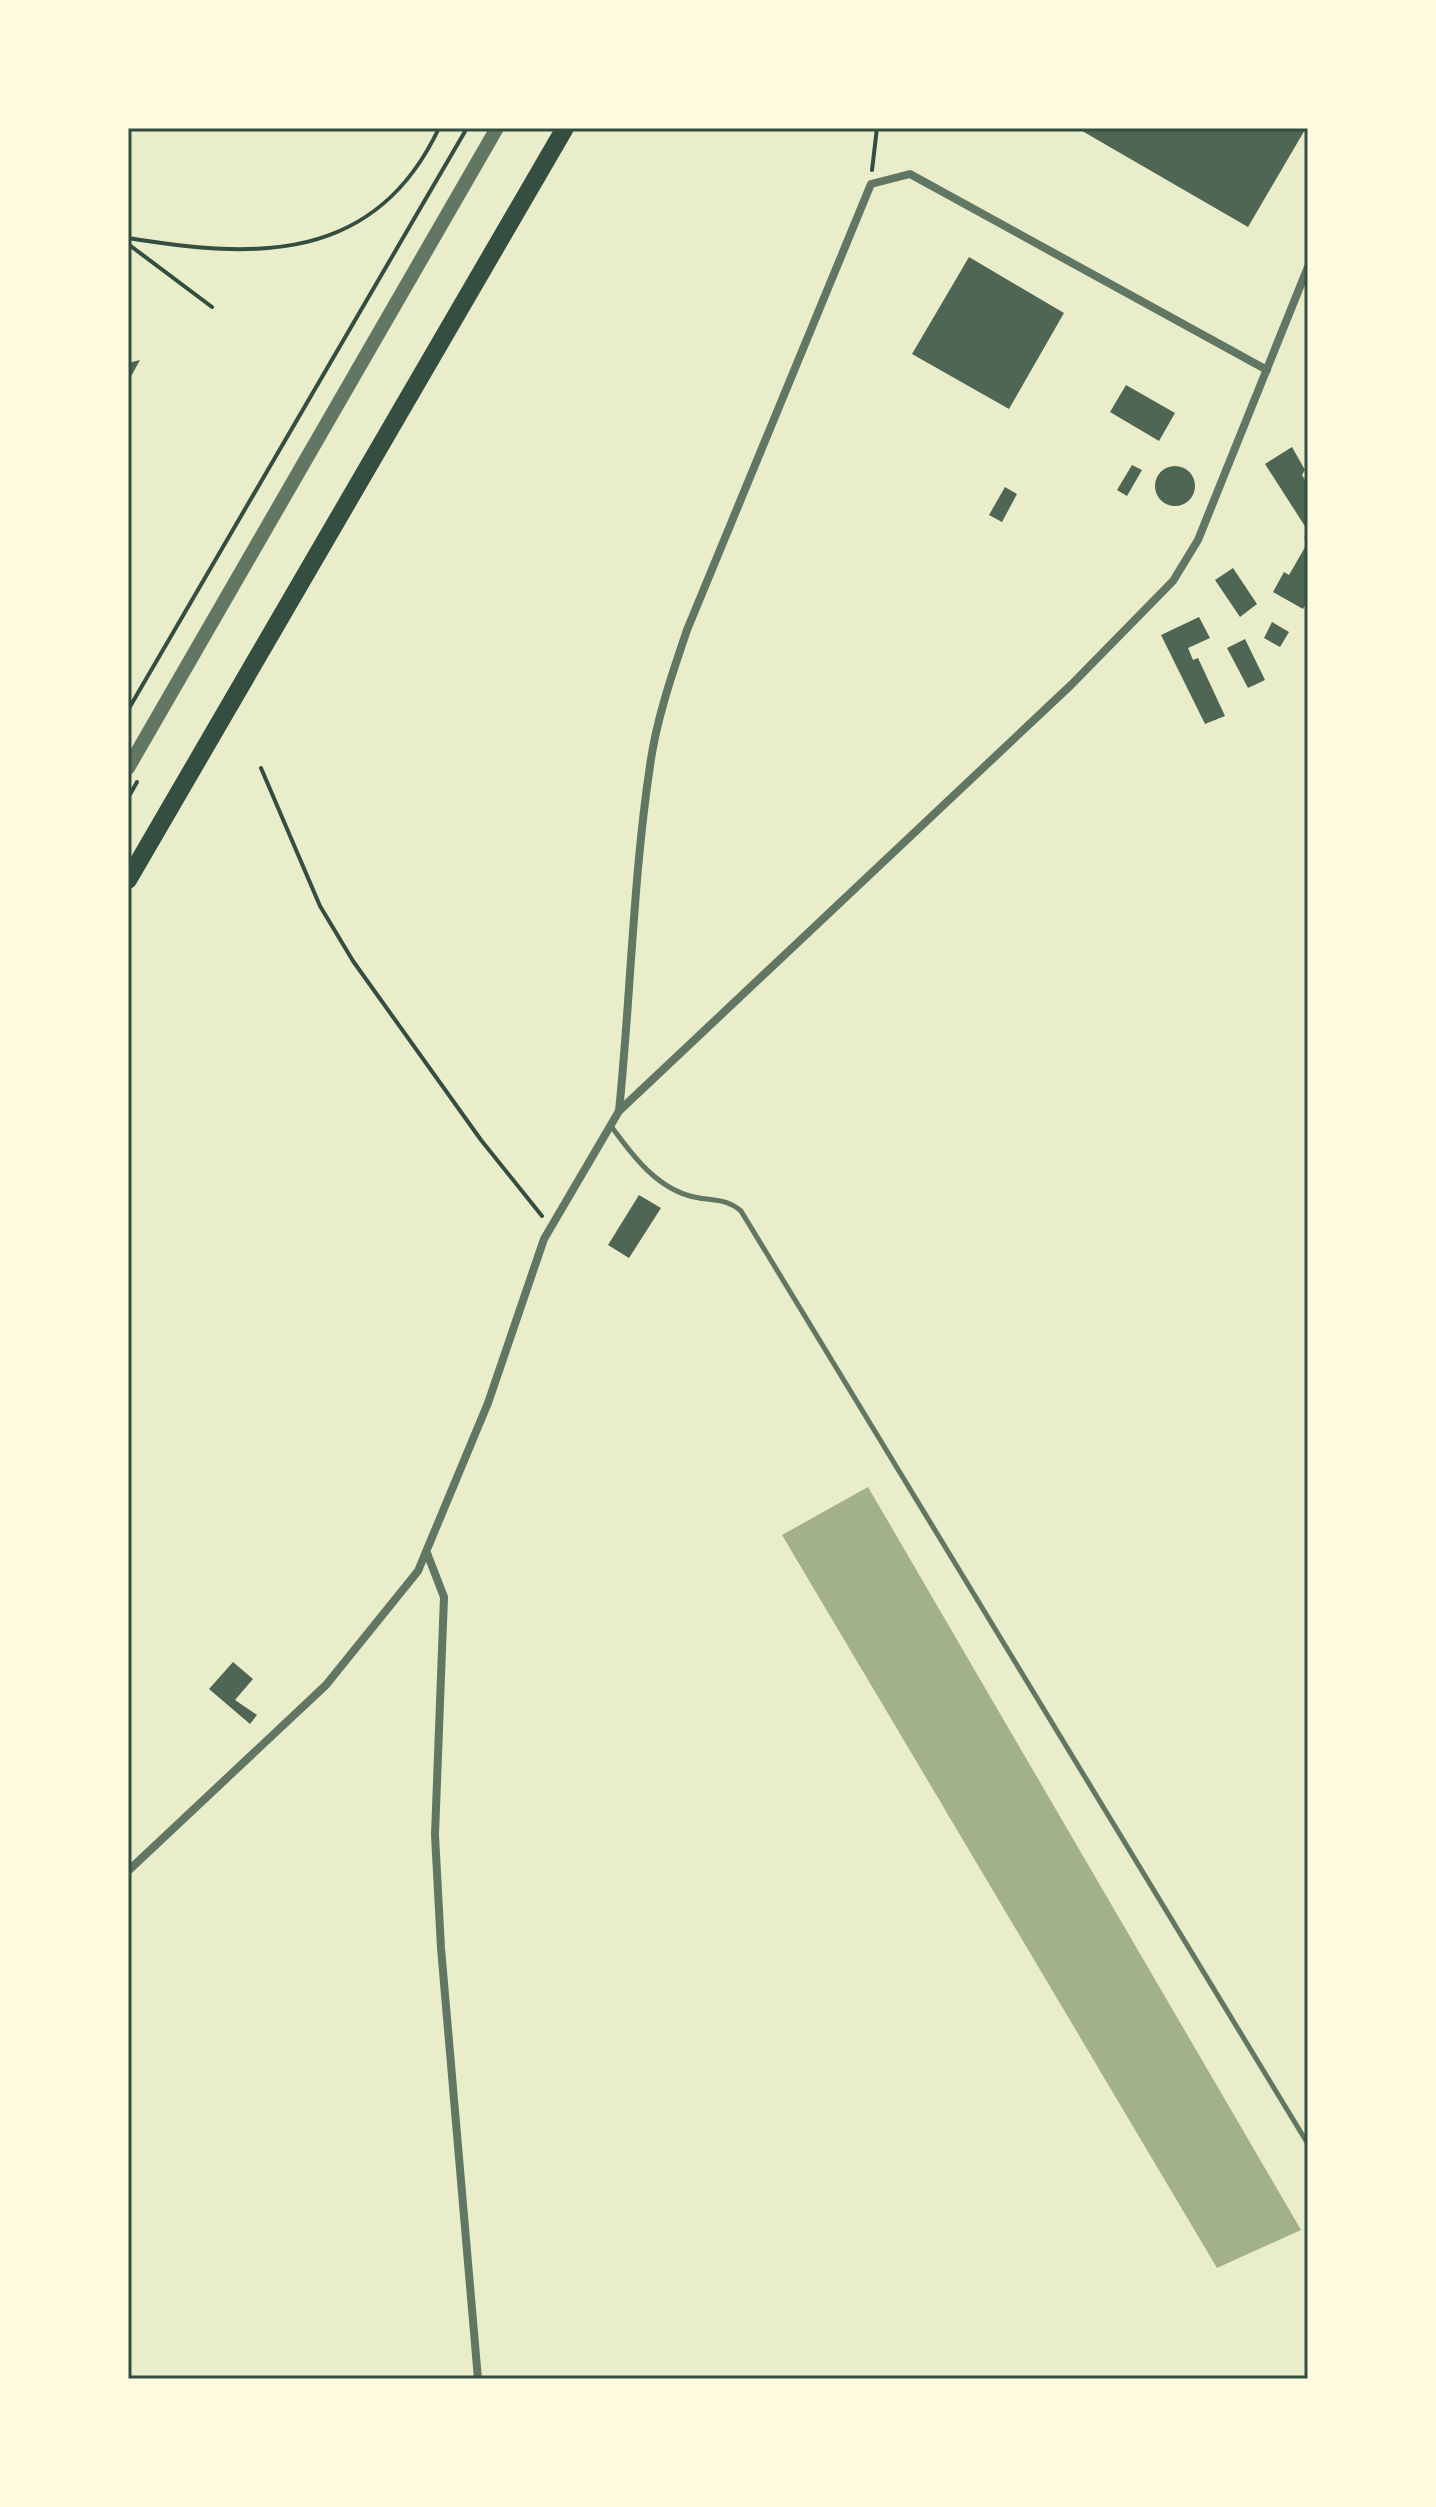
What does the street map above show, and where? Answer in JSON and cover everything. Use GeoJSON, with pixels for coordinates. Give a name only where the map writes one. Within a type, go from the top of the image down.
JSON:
{"type":"FeatureCollection","features":[{"type":"Feature","properties":{"kind":"main road"},"geometry":{"type":"LineString","coordinates":[[128,880],[565,128]]}},
{"type":"Feature","properties":{"kind":"street"},"geometry":{"type":"LineString","coordinates":[[128,768],[497,128]]}},
{"type":"Feature","properties":{"kind":"street"},"geometry":{"type":"LineString","coordinates":[[619,1111],[651,759],[663,703],[687,630],[871,184],[910,174],[1267,370]]}},
{"type":"Feature","properties":{"kind":"street"},"geometry":{"type":"LineString","coordinates":[[128,1871],[326,1685],[418,1571],[488,1403],[551,1228],[619,1111],[1071,685],[1173,581],[1198,540],[1308,267]]}},
{"type":"Feature","properties":{"kind":"street"},"geometry":{"type":"LineString","coordinates":[[427,1553],[444,1597],[435,1835],[441,1948],[478,2379]]}},
{"type":"Feature","properties":{"kind":"lane"},"geometry":{"type":"LineString","coordinates":[[611,1126],[638,1164],[668,1185],[693,1197],[732,1204],[741,1211],[1308,2144]]}},
{"type":"Feature","properties":{"kind":"path"},"geometry":{"type":"LineString","coordinates":[[128,241],[243,252],[269,251],[319,239],[364,216],[385,200],[419,163],[439,128]]}},
{"type":"Feature","properties":{"kind":"path"},"geometry":{"type":"LineString","coordinates":[[128,710],[467,128]]}},
{"type":"Feature","properties":{"kind":"path"},"geometry":{"type":"LineString","coordinates":[[871,184],[877,128]]}},
{"type":"Feature","properties":{"kind":"path"},"geometry":{"type":"LineString","coordinates":[[128,241],[212,307]]}},
{"type":"Feature","properties":{"kind":"path"},"geometry":{"type":"LineString","coordinates":[[261,768],[320,906],[353,961],[481,1140],[551,1228]]}},
{"type":"Feature","properties":{"kind":"shaded area"},"geometry":{"type":"Polygon","coordinates":[[[868,1487],[1301,2230],[1217,2268],[782,1535],[868,1487]]]}},
{"type":"Feature","properties":{"kind":"building"},"geometry":{"type":"Polygon","coordinates":[[[1077,128],[1306,128],[1248,227],[1077,128]]]}},
{"type":"Feature","properties":{"kind":"building"},"geometry":{"type":"Polygon","coordinates":[[[969,257],[1064,313],[1009,409],[912,354],[969,257]]]}},
{"type":"Feature","properties":{"kind":"building"},"geometry":{"type":"Polygon","coordinates":[[[140,360],[128,382],[128,363],[140,360]]]}},
{"type":"Feature","properties":{"kind":"building"},"geometry":{"type":"Polygon","coordinates":[[[1126,385],[1175,413],[1159,441],[1110,412],[1126,385]]]}},
{"type":"Feature","properties":{"kind":"building"},"geometry":{"type":"Polygon","coordinates":[[[1292,447],[1305,470],[1302,475],[1308,485],[1308,531],[1265,464],[1292,447]]]}},
{"type":"Feature","properties":{"kind":"building"},"geometry":{"type":"Polygon","coordinates":[[[1132,465],[1142,470],[1127,496],[1117,490],[1132,465]]]}},
{"type":"Feature","properties":{"kind":"building"},"geometry":{"type":"Polygon","coordinates":[[[1175,466],[1189,472],[1195,486],[1189,500],[1175,506],[1161,500],[1155,486],[1161,472],[1175,466]]]}},
{"type":"Feature","properties":{"kind":"building"},"geometry":{"type":"Polygon","coordinates":[[[1005,487],[1017,494],[1002,522],[989,515],[1005,487]]]}},
{"type":"Feature","properties":{"kind":"building"},"geometry":{"type":"Polygon","coordinates":[[[1308,542],[1308,600],[1303,609],[1273,592],[1284,572],[1289,575],[1308,542]]]}},
{"type":"Feature","properties":{"kind":"building"},"geometry":{"type":"Polygon","coordinates":[[[1233,568],[1257,604],[1240,617],[1215,580],[1233,568]]]}},
{"type":"Feature","properties":{"kind":"building"},"geometry":{"type":"Polygon","coordinates":[[[1199,617],[1210,638],[1188,648],[1193,660],[1198,658],[1225,716],[1205,724],[1161,635],[1199,617]]]}},
{"type":"Feature","properties":{"kind":"building"},"geometry":{"type":"Polygon","coordinates":[[[1272,622],[1289,632],[1280,647],[1264,638],[1272,622]]]}},
{"type":"Feature","properties":{"kind":"building"},"geometry":{"type":"Polygon","coordinates":[[[1245,639],[1265,680],[1248,688],[1227,648],[1245,639]]]}},
{"type":"Feature","properties":{"kind":"building"},"geometry":{"type":"Polygon","coordinates":[[[639,1195],[661,1208],[629,1258],[608,1245],[639,1195]]]}},
{"type":"Feature","properties":{"kind":"building"},"geometry":{"type":"Polygon","coordinates":[[[233,1662],[253,1679],[235,1700],[257,1715],[250,1724],[209,1689],[233,1662]]]}}]}
